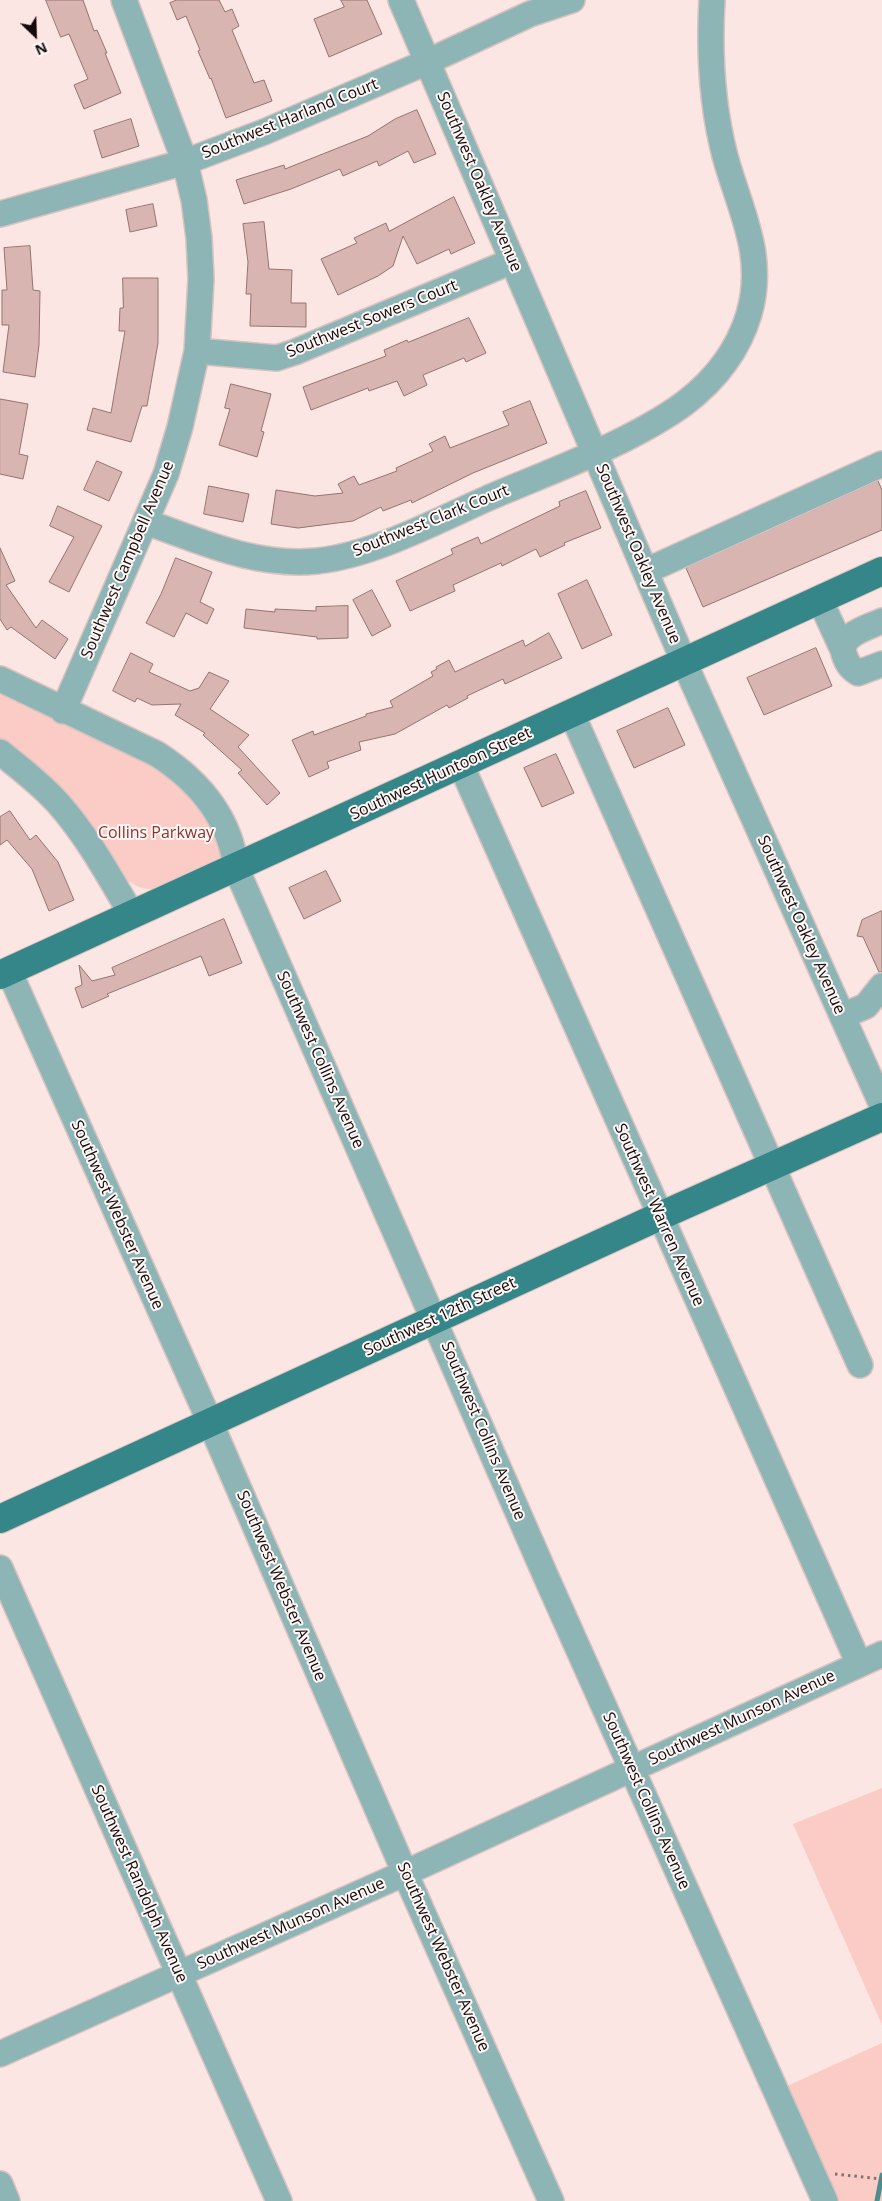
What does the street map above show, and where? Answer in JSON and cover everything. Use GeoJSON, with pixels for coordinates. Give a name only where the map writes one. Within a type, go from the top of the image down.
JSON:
{"type":"FeatureCollection","features":[{"type":"Feature","properties":{"kind":"main road","name":"Southwest Huntoon Street"},"geometry":{"type":"LineString","coordinates":[[4,973],[882,572]]}},
{"type":"Feature","properties":{"kind":"main road","name":"Southwest 12th Street"},"geometry":{"type":"LineString","coordinates":[[0,1519],[660,1216],[882,1118]]}},
{"type":"Feature","properties":{"kind":"street","name":"Southwest Campbell Avenue"},"geometry":{"type":"LineString","coordinates":[[63,711],[166,474],[180,427],[197,351],[201,279],[199,238],[194,200],[185,162],[124,0]]}},
{"type":"Feature","properties":{"kind":"street","name":"Southwest Oakley Avenue"},"geometry":{"type":"LineString","coordinates":[[400,0],[684,662],[882,1106]]}},
{"type":"Feature","properties":{"kind":"street","name":"Southwest Harland Court"},"geometry":{"type":"LineString","coordinates":[[0,214],[185,162],[264,132],[427,62],[530,14],[572,0]]}},
{"type":"Feature","properties":{"kind":"street","name":"Southwest Clark Court"},"geometry":{"type":"LineString","coordinates":[[146,522],[226,551],[272,562],[316,561],[338,558],[365,550],[414,531],[595,452],[662,418],[686,402],[712,379],[738,343],[749,314],[754,291],[755,266],[753,243],[725,156],[715,106],[712,0]]}},
{"type":"Feature","properties":{"kind":"street","name":"Southwest Sowers Court"},"geometry":{"type":"LineString","coordinates":[[197,351],[277,358],[512,260]]}},
{"type":"Feature","properties":{"kind":"street"},"geometry":{"type":"LineString","coordinates":[[646,571],[882,464]]}},
{"type":"Feature","properties":{"kind":"street"},"geometry":{"type":"LineString","coordinates":[[820,600],[847,662],[858,673],[882,664]]}},
{"type":"Feature","properties":{"kind":"street"},"geometry":{"type":"LineString","coordinates":[[843,650],[844,643],[848,637],[882,621]]}},
{"type":"Feature","properties":{"kind":"street","name":"Southwest Collins Avenue"},"geometry":{"type":"LineString","coordinates":[[0,679],[63,711],[157,754],[179,768],[194,782],[226,829],[233,846],[236,868],[632,1769],[825,2201]]}},
{"type":"Feature","properties":{"kind":"street"},"geometry":{"type":"LineString","coordinates":[[572,714],[860,1365]]}},
{"type":"Feature","properties":{"kind":"street"},"geometry":{"type":"LineString","coordinates":[[0,752],[42,787],[81,831],[132,915]]}},
{"type":"Feature","properties":{"kind":"street","name":"Southwest Warren Avenue"},"geometry":{"type":"LineString","coordinates":[[461,765],[859,1664]]}},
{"type":"Feature","properties":{"kind":"street","name":"Southwest Webster Avenue"},"geometry":{"type":"LineString","coordinates":[[4,973],[210,1422],[405,1873],[551,2201]]}},
{"type":"Feature","properties":{"kind":"street"},"geometry":{"type":"LineString","coordinates":[[842,1016],[866,1006],[882,986]]}},
{"type":"Feature","properties":{"kind":"street","name":"Southwest Randolph Avenue"},"geometry":{"type":"LineString","coordinates":[[0,1568],[279,2201]]}},
{"type":"Feature","properties":{"kind":"street","name":"Southwest Munson Avenue"},"geometry":{"type":"LineString","coordinates":[[0,2054],[405,1873],[882,1654]]}},
{"type":"Feature","properties":{"kind":"street"},"geometry":{"type":"LineString","coordinates":[[0,2184],[7,2201]]}},
{"type":"Feature","properties":{"kind":"path"},"geometry":{"type":"LineString","coordinates":[[849,2176],[882,2179]]}},
{"type":"Feature","properties":{"kind":"green space","name":"Collins Parkway"},"geometry":{"type":"Polygon","coordinates":[[[0,691],[23,705],[119,746],[180,780],[218,834],[223,854],[216,863],[155,889],[141,888],[126,879],[37,770],[0,740],[0,691]]]}},
{"type":"Feature","properties":{"kind":"green space"},"geometry":{"type":"Polygon","coordinates":[[[882,1788],[882,2025],[793,1824],[882,1788]]]}},
{"type":"Feature","properties":{"kind":"green space"},"geometry":{"type":"Polygon","coordinates":[[[882,2043],[882,2201],[837,2201],[785,2087],[882,2043]]]}},
{"type":"Feature","properties":{"kind":"building"},"geometry":{"type":"Polygon","coordinates":[[[46,0],[83,0],[94,31],[97,30],[107,53],[105,53],[121,93],[84,109],[74,85],[88,79],[69,34],[61,37],[46,0]]]}},
{"type":"Feature","properties":{"kind":"building"},"geometry":{"type":"Polygon","coordinates":[[[177,0],[219,0],[225,12],[232,9],[239,26],[232,30],[254,83],[264,80],[272,101],[226,118],[211,78],[198,51],[200,50],[186,16],[177,20],[170,3],[177,0]]]}},
{"type":"Feature","properties":{"kind":"building"},"geometry":{"type":"Polygon","coordinates":[[[341,0],[367,0],[382,34],[329,57],[314,19],[344,7],[341,0]]]}},
{"type":"Feature","properties":{"kind":"building"},"geometry":{"type":"Polygon","coordinates":[[[417,110],[436,154],[414,163],[408,151],[379,166],[377,161],[343,176],[340,169],[291,189],[244,204],[236,180],[284,165],[285,169],[368,136],[395,119],[417,110]]]}},
{"type":"Feature","properties":{"kind":"building"},"geometry":{"type":"Polygon","coordinates":[[[131,119],[139,146],[102,158],[94,131],[131,119]]]}},
{"type":"Feature","properties":{"kind":"building"},"geometry":{"type":"Polygon","coordinates":[[[454,197],[475,243],[451,254],[449,249],[417,264],[403,236],[393,266],[378,276],[338,295],[321,259],[357,243],[354,238],[386,223],[389,231],[454,197]]]}},
{"type":"Feature","properties":{"kind":"building"},"geometry":{"type":"Polygon","coordinates":[[[153,204],[157,226],[130,232],[126,210],[153,204]]]}},
{"type":"Feature","properties":{"kind":"building"},"geometry":{"type":"Polygon","coordinates":[[[264,222],[269,269],[292,270],[291,303],[306,303],[306,327],[250,326],[251,294],[246,294],[248,262],[243,224],[264,222]]]}},
{"type":"Feature","properties":{"kind":"building"},"geometry":{"type":"Polygon","coordinates":[[[30,246],[33,290],[40,291],[39,345],[35,377],[3,372],[9,325],[2,325],[2,290],[7,290],[4,248],[30,246]]]}},
{"type":"Feature","properties":{"kind":"building"},"geometry":{"type":"Polygon","coordinates":[[[123,278],[158,278],[158,343],[147,406],[142,406],[131,442],[87,430],[93,408],[111,413],[125,331],[119,331],[120,308],[123,308],[123,278]]]}},
{"type":"Feature","properties":{"kind":"building"},"geometry":{"type":"Polygon","coordinates":[[[469,318],[486,353],[466,362],[464,358],[423,375],[427,385],[404,396],[397,381],[369,391],[368,388],[311,410],[303,387],[386,356],[384,350],[407,340],[408,342],[469,318]]]}},
{"type":"Feature","properties":{"kind":"building"},"geometry":{"type":"Polygon","coordinates":[[[231,384],[271,394],[261,431],[264,432],[257,457],[219,445],[230,409],[225,408],[231,384]]]}},
{"type":"Feature","properties":{"kind":"building"},"geometry":{"type":"Polygon","coordinates":[[[0,399],[28,404],[19,454],[28,456],[23,479],[0,474],[0,399]]]}},
{"type":"Feature","properties":{"kind":"building"},"geometry":{"type":"Polygon","coordinates":[[[530,401],[547,443],[473,473],[412,503],[411,500],[383,511],[381,507],[353,521],[298,528],[271,524],[276,490],[315,496],[343,493],[338,484],[354,476],[359,485],[397,471],[396,468],[433,451],[429,444],[445,436],[450,448],[509,425],[503,412],[530,401]]]}},
{"type":"Feature","properties":{"kind":"building"},"geometry":{"type":"Polygon","coordinates":[[[97,461],[122,472],[109,501],[84,490],[97,461]]]}},
{"type":"Feature","properties":{"kind":"building"},"geometry":{"type":"Polygon","coordinates":[[[878,481],[882,490],[882,530],[703,607],[686,568],[878,481]]]}},
{"type":"Feature","properties":{"kind":"building"},"geometry":{"type":"Polygon","coordinates":[[[209,486],[249,494],[243,522],[204,514],[209,486]]]}},
{"type":"Feature","properties":{"kind":"building"},"geometry":{"type":"Polygon","coordinates":[[[586,491],[601,528],[564,543],[565,545],[540,557],[536,549],[502,566],[501,563],[453,585],[455,591],[410,611],[396,581],[453,554],[451,549],[478,537],[481,544],[560,506],[559,502],[586,491]]]}},
{"type":"Feature","properties":{"kind":"building"},"geometry":{"type":"Polygon","coordinates":[[[58,506],[102,526],[69,592],[49,582],[74,537],[50,526],[58,506]]]}},
{"type":"Feature","properties":{"kind":"building"},"geometry":{"type":"Polygon","coordinates":[[[0,548],[15,581],[6,585],[36,628],[42,620],[68,639],[55,659],[11,627],[7,630],[0,619],[0,548]]]}},
{"type":"Feature","properties":{"kind":"building"},"geometry":{"type":"Polygon","coordinates":[[[176,558],[212,572],[200,602],[214,609],[207,624],[186,613],[174,637],[146,623],[176,558]]]}},
{"type":"Feature","properties":{"kind":"building"},"geometry":{"type":"Polygon","coordinates":[[[587,580],[612,635],[582,649],[558,594],[587,580]]]}},
{"type":"Feature","properties":{"kind":"building"},"geometry":{"type":"Polygon","coordinates":[[[372,590],[391,626],[372,636],[353,600],[372,590]]]}},
{"type":"Feature","properties":{"kind":"building"},"geometry":{"type":"Polygon","coordinates":[[[348,606],[348,638],[317,639],[317,637],[244,628],[246,609],[275,612],[275,609],[316,611],[316,607],[348,606]]]}},
{"type":"Feature","properties":{"kind":"building"},"geometry":{"type":"Polygon","coordinates":[[[549,633],[562,658],[505,684],[503,679],[467,696],[468,698],[449,708],[447,705],[395,734],[359,742],[361,750],[327,762],[329,768],[309,777],[292,740],[313,731],[314,735],[366,716],[366,714],[393,707],[390,701],[433,676],[431,672],[437,669],[436,667],[449,660],[455,672],[523,640],[525,646],[549,633]]]}},
{"type":"Feature","properties":{"kind":"building"},"geometry":{"type":"Polygon","coordinates":[[[816,648],[832,686],[764,715],[747,678],[816,648]]]}},
{"type":"Feature","properties":{"kind":"building"},"geometry":{"type":"Polygon","coordinates":[[[131,653],[153,664],[149,672],[190,691],[199,688],[209,672],[229,681],[210,709],[249,735],[238,747],[280,793],[267,805],[238,773],[242,770],[203,735],[205,733],[175,715],[181,704],[152,705],[137,698],[135,702],[113,691],[131,653]]]}},
{"type":"Feature","properties":{"kind":"building"},"geometry":{"type":"Polygon","coordinates":[[[668,708],[685,745],[634,768],[617,731],[668,708]]]}},
{"type":"Feature","properties":{"kind":"building"},"geometry":{"type":"Polygon","coordinates":[[[556,754],[574,793],[542,807],[524,768],[556,754]]]}},
{"type":"Feature","properties":{"kind":"building"},"geometry":{"type":"Polygon","coordinates":[[[10,811],[30,840],[36,835],[58,862],[74,900],[49,911],[32,869],[7,840],[0,845],[0,817],[10,811]]]}},
{"type":"Feature","properties":{"kind":"building"},"geometry":{"type":"Polygon","coordinates":[[[326,871],[341,901],[304,919],[289,888],[326,871]]]}},
{"type":"Feature","properties":{"kind":"building"},"geometry":{"type":"Polygon","coordinates":[[[882,911],[882,972],[879,972],[863,937],[857,936],[862,920],[882,911]]]}},
{"type":"Feature","properties":{"kind":"building"},"geometry":{"type":"Polygon","coordinates":[[[224,919],[242,963],[209,976],[201,956],[107,994],[109,996],[82,1008],[75,988],[82,985],[79,965],[92,981],[115,975],[112,968],[224,919]]]}},
{"type":"Feature","properties":{"kind":"waterway"},"geometry":{"type":"LineString","coordinates":[[877,2201],[882,2175]]}}]}
